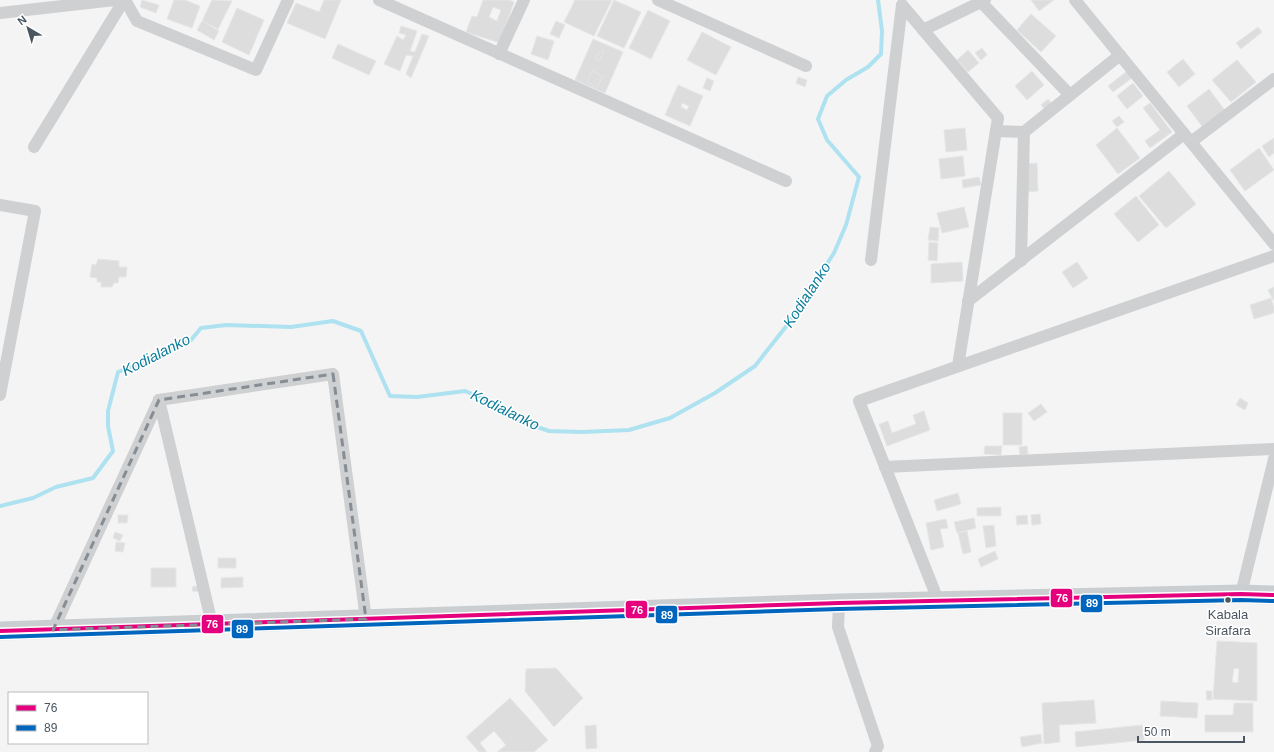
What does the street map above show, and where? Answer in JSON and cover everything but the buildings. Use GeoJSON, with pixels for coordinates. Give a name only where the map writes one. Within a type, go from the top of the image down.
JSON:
{"type":"FeatureCollection","features":[{"type":"Feature","properties":{"kind":"main road"},"geometry":{"type":"LineString","coordinates":[[0,632],[938,600],[1241,594],[1274,595]]}},
{"type":"Feature","properties":{"kind":"street"},"geometry":{"type":"LineString","coordinates":[[0,13],[115,0]]}},
{"type":"Feature","properties":{"kind":"street"},"geometry":{"type":"LineString","coordinates":[[34,147],[125,0],[137,21],[256,70],[288,0]]}},
{"type":"Feature","properties":{"kind":"street"},"geometry":{"type":"LineString","coordinates":[[379,0],[786,182]]}},
{"type":"Feature","properties":{"kind":"street"},"geometry":{"type":"LineString","coordinates":[[499,54],[524,0]]}},
{"type":"Feature","properties":{"kind":"street"},"geometry":{"type":"LineString","coordinates":[[658,0],[806,66]]}},
{"type":"Feature","properties":{"kind":"street"},"geometry":{"type":"LineString","coordinates":[[1075,0],[1274,244]]}},
{"type":"Feature","properties":{"kind":"street"},"geometry":{"type":"LineString","coordinates":[[923,30],[983,1],[1070,95]]}},
{"type":"Feature","properties":{"kind":"street"},"geometry":{"type":"LineString","coordinates":[[871,260],[902,5],[998,118],[958,366]]}},
{"type":"Feature","properties":{"kind":"street"},"geometry":{"type":"LineString","coordinates":[[996,131],[1024,132],[1120,55]]}},
{"type":"Feature","properties":{"kind":"street"},"geometry":{"type":"LineString","coordinates":[[968,301],[1187,138],[1274,79]]}},
{"type":"Feature","properties":{"kind":"street"},"geometry":{"type":"LineString","coordinates":[[1021,261],[1024,132]]}},
{"type":"Feature","properties":{"kind":"street"},"geometry":{"type":"LineString","coordinates":[[0,205],[35,211],[0,394]]}},
{"type":"Feature","properties":{"kind":"street"},"geometry":{"type":"LineString","coordinates":[[938,600],[859,401],[1274,256]]}},
{"type":"Feature","properties":{"kind":"street"},"geometry":{"type":"LineString","coordinates":[[159,400],[333,374],[366,619]]}},
{"type":"Feature","properties":{"kind":"street"},"geometry":{"type":"LineString","coordinates":[[159,400],[212,624]]}},
{"type":"Feature","properties":{"kind":"street"},"geometry":{"type":"LineString","coordinates":[[53,630],[159,400]]}},
{"type":"Feature","properties":{"kind":"street"},"geometry":{"type":"LineString","coordinates":[[886,467],[1274,449]]}},
{"type":"Feature","properties":{"kind":"street"},"geometry":{"type":"LineString","coordinates":[[1241,594],[1274,459]]}},
{"type":"Feature","properties":{"kind":"street"},"geometry":{"type":"LineString","coordinates":[[839,603],[838,627],[878,746],[875,752]]}},
{"type":"Feature","properties":{"kind":"highlighted area"},"geometry":{"type":"Polygon","coordinates":[[[333,374],[366,619],[53,630],[159,400],[333,374]]]}},
{"type":"Feature","properties":{"kind":"waterway","name":"Kodialanko"},"geometry":{"type":"LineString","coordinates":[[0,506],[33,498],[56,487],[93,478],[113,451],[108,426],[108,411],[118,372],[156,357],[191,340],[201,328],[226,325],[291,327],[333,321],[361,331],[390,396],[417,397],[465,391],[494,403],[517,420],[549,431],[582,432],[629,430],[670,418],[715,393],[755,366],[788,324],[834,253],[846,225],[859,177],[827,140],[818,119],[827,96],[846,80],[868,67],[881,54],[882,31],[878,0]]}},
{"type":"Feature","properties":{"kind":"transit line","name":"76"},"geometry":{"type":"LineString","coordinates":[[0,631],[839,603],[1241,594],[1274,595]]}},
{"type":"Feature","properties":{"kind":"transit line","name":"89"},"geometry":{"type":"LineString","coordinates":[[0,637],[839,609],[1241,600],[1274,601]]}},
{"type":"Feature","properties":{"kind":"place","name":"Kabala Sirafara"},"geometry":{"type":"Point","coordinates":[1228,600]}}]}
